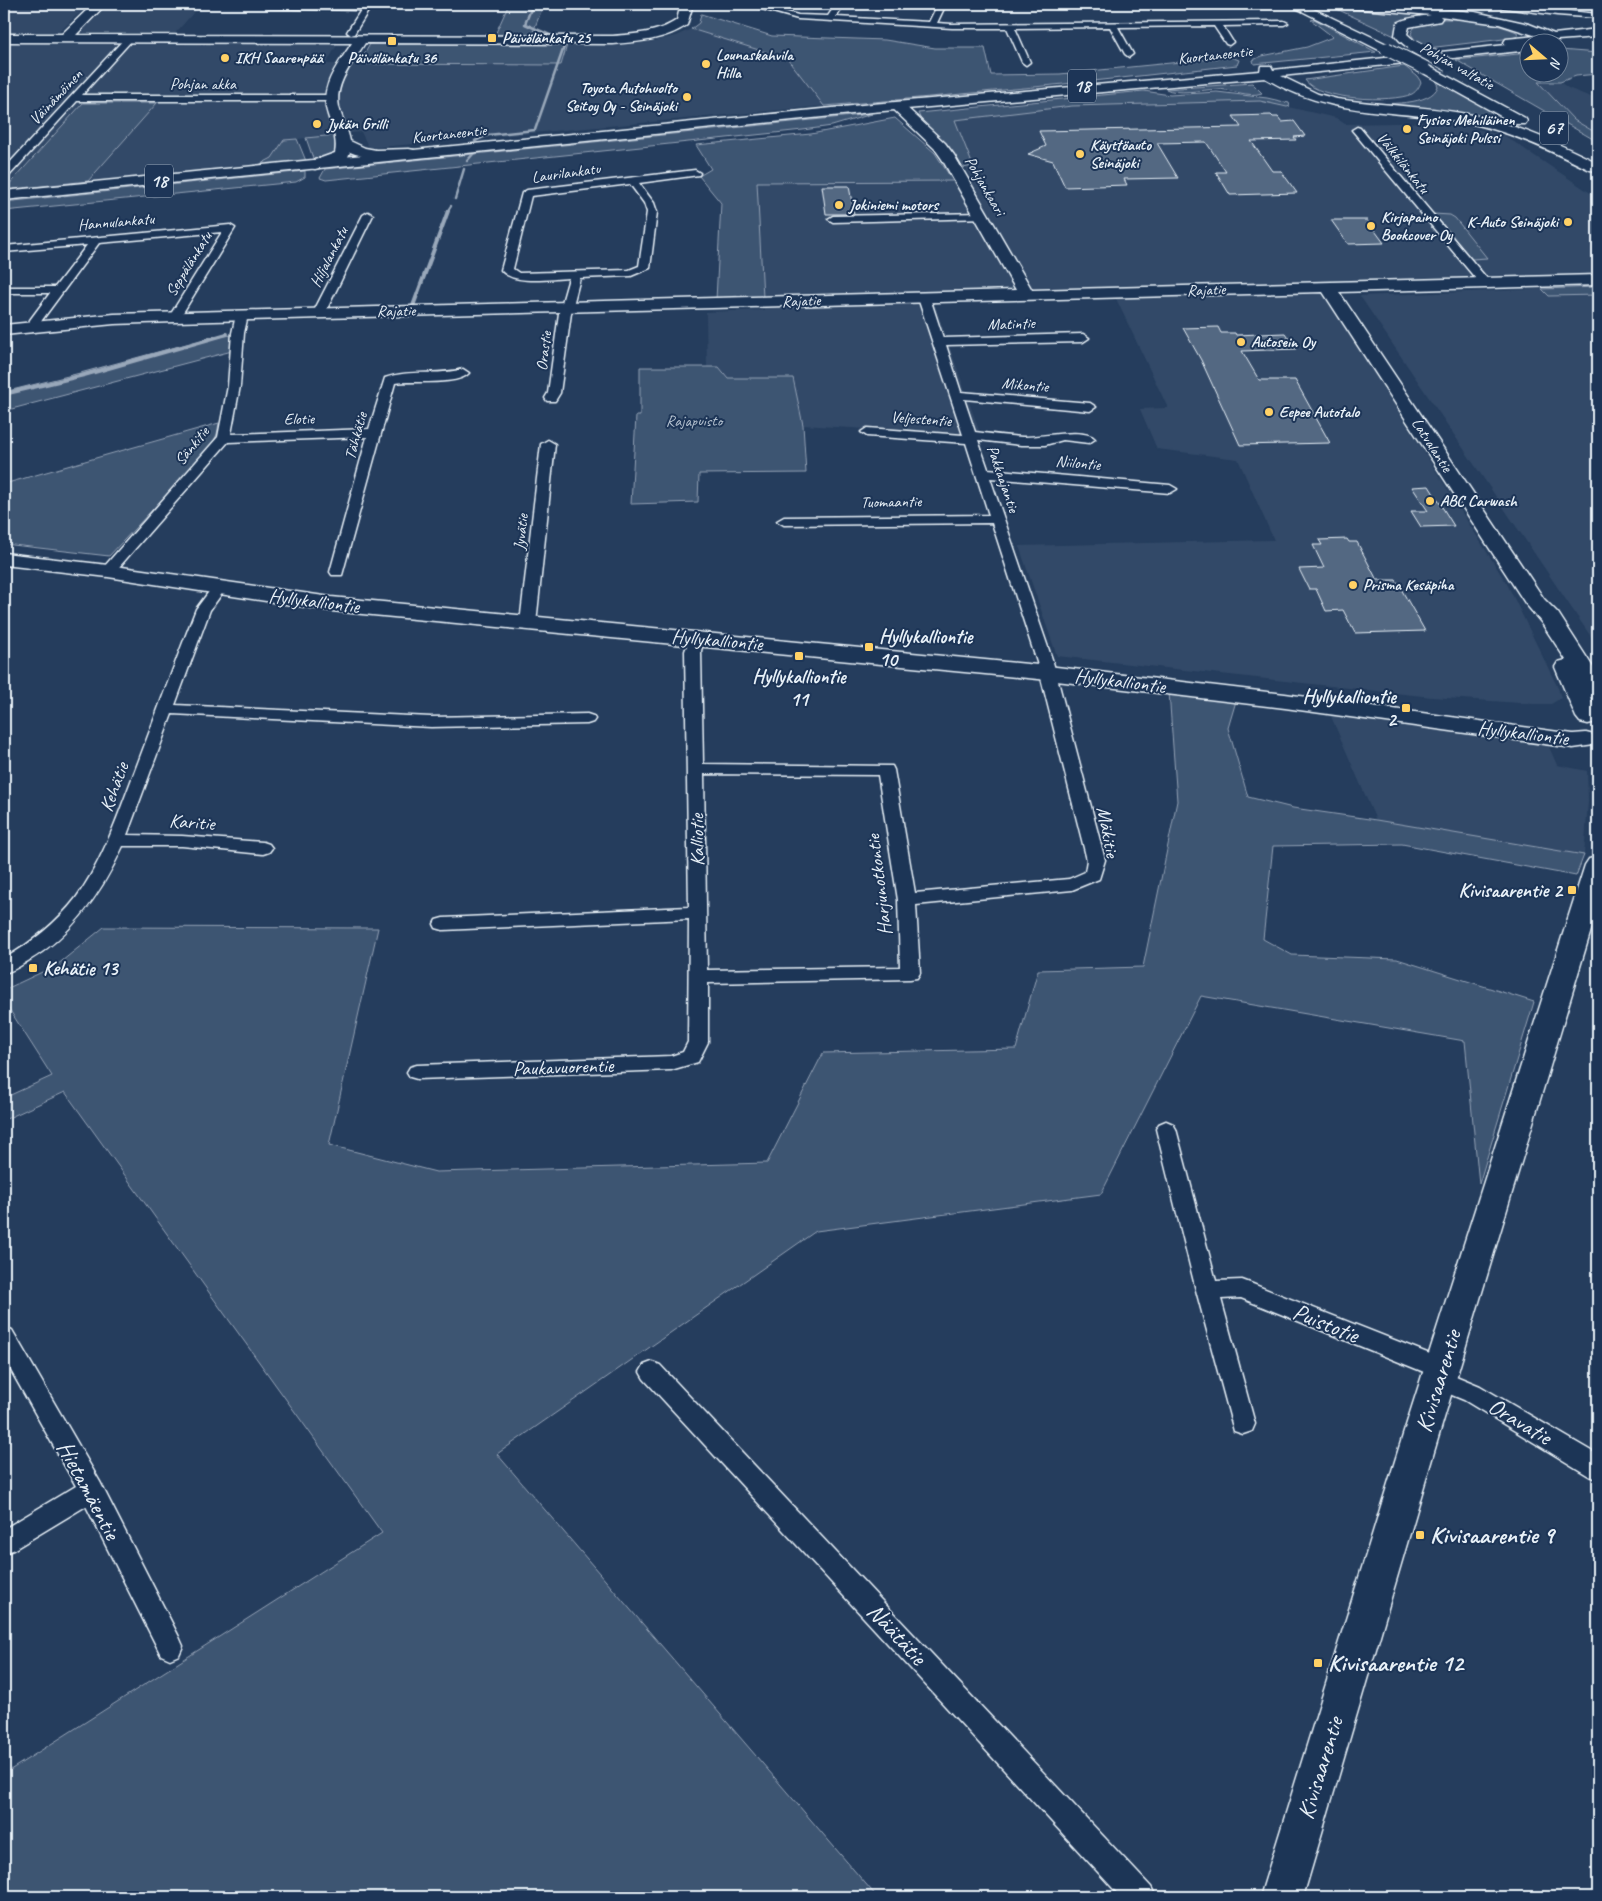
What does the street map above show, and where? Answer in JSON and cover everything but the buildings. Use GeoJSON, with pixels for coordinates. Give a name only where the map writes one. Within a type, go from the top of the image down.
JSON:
{"type":"FeatureCollection","features":[{"type":"Feature","properties":{"kind":"main road"},"geometry":{"type":"LineString","coordinates":[[65,38],[100,4]]}},
{"type":"Feature","properties":{"kind":"main road"},"geometry":{"type":"LineString","coordinates":[[4,38],[129,39],[356,36],[604,40],[640,38],[664,32],[678,26],[685,17],[687,4]]}},
{"type":"Feature","properties":{"kind":"main road","name":"Pohjan valtatie"},"geometry":{"type":"LineString","coordinates":[[1294,4],[1505,112],[1597,164]]}},
{"type":"Feature","properties":{"kind":"main road","name":"Pohjan valtatie"},"geometry":{"type":"LineString","coordinates":[[1313,4],[1449,67],[1530,114]]}},
{"type":"Feature","properties":{"kind":"main road"},"geometry":{"type":"LineString","coordinates":[[1350,4],[1493,18],[1526,26],[1536,32]]}},
{"type":"Feature","properties":{"kind":"main road"},"geometry":{"type":"LineString","coordinates":[[1409,47],[1401,35],[1403,26],[1419,20],[1471,18],[1500,23],[1520,35]]}},
{"type":"Feature","properties":{"kind":"main road","name":"18"},"geometry":{"type":"LineString","coordinates":[[1570,39],[1598,33]]}},
{"type":"Feature","properties":{"kind":"main road"},"geometry":{"type":"LineString","coordinates":[[315,165],[342,156],[345,144],[331,98],[332,88],[356,36]]}},
{"type":"Feature","properties":{"kind":"main road","name":"18"},"geometry":{"type":"LineString","coordinates":[[1570,41],[1598,39]]}},
{"type":"Feature","properties":{"kind":"main road","name":"Kuortaneentie"},"geometry":{"type":"LineString","coordinates":[[4,196],[1520,44]]}},
{"type":"Feature","properties":{"kind":"main road","name":"18"},"geometry":{"type":"LineString","coordinates":[[1282,73],[1520,45]]}},
{"type":"Feature","properties":{"kind":"main road"},"geometry":{"type":"LineString","coordinates":[[1418,68],[1428,85]]}},
{"type":"Feature","properties":{"kind":"main road"},"geometry":{"type":"LineString","coordinates":[[1266,71],[1282,73],[1309,89],[1335,98],[1390,101],[1411,97]]}},
{"type":"Feature","properties":{"kind":"main road"},"geometry":{"type":"LineString","coordinates":[[1266,71],[1291,90],[1322,101],[1359,107],[1434,113],[1488,122],[1520,132],[1597,164]]}},
{"type":"Feature","properties":{"kind":"main road"},"geometry":{"type":"LineString","coordinates":[[1498,93],[1510,102]]}},
{"type":"Feature","properties":{"kind":"main road","name":"Pohjankaari"},"geometry":{"type":"LineString","coordinates":[[897,106],[944,152],[959,174],[1027,295]]}},
{"type":"Feature","properties":{"kind":"main road"},"geometry":{"type":"LineString","coordinates":[[345,144],[354,150],[374,154],[436,152]]}},
{"type":"Feature","properties":{"kind":"main road","name":"67"},"geometry":{"type":"LineString","coordinates":[[1585,146],[1597,164]]}},
{"type":"Feature","properties":{"kind":"main road","name":"Rajatie"},"geometry":{"type":"LineString","coordinates":[[4,330],[34,326],[175,317],[1598,280]]}},
{"type":"Feature","properties":{"kind":"main road","name":"Latvalantie"},"geometry":{"type":"LineString","coordinates":[[1328,287],[1598,692]]}},
{"type":"Feature","properties":{"kind":"main road","name":"Hyllykalliontie"},"geometry":{"type":"LineString","coordinates":[[4,559],[108,571],[331,604],[1048,673],[1275,700],[1573,741],[1592,735]]}},
{"type":"Feature","properties":{"kind":"main road"},"geometry":{"type":"LineString","coordinates":[[1543,610],[1574,639],[1598,670]]}},
{"type":"Feature","properties":{"kind":"main road","name":"Latvalantie"},"geometry":{"type":"LineString","coordinates":[[1543,610],[1538,618],[1564,662],[1592,735]]}},
{"type":"Feature","properties":{"kind":"main road","name":"Kivisaarentie"},"geometry":{"type":"LineString","coordinates":[[1281,1897],[1440,1374],[1598,865]]}},
{"type":"Feature","properties":{"kind":"street"},"geometry":{"type":"LineString","coordinates":[[272,4],[268,6],[411,6]]}},
{"type":"Feature","properties":{"kind":"street"},"geometry":{"type":"LineString","coordinates":[[748,4],[786,16],[932,25],[1284,23]]}},
{"type":"Feature","properties":{"kind":"street"},"geometry":{"type":"LineString","coordinates":[[830,19],[840,4]]}},
{"type":"Feature","properties":{"kind":"street"},"geometry":{"type":"LineString","coordinates":[[932,25],[942,4]]}},
{"type":"Feature","properties":{"kind":"street"},"geometry":{"type":"LineString","coordinates":[[1489,4],[1598,16]]}},
{"type":"Feature","properties":{"kind":"street"},"geometry":{"type":"LineString","coordinates":[[1519,8],[1530,4]]}},
{"type":"Feature","properties":{"kind":"street"},"geometry":{"type":"LineString","coordinates":[[356,36],[368,6]]}},
{"type":"Feature","properties":{"kind":"street"},"geometry":{"type":"LineString","coordinates":[[1217,24],[1229,42]]}},
{"type":"Feature","properties":{"kind":"street"},"geometry":{"type":"LineString","coordinates":[[1113,25],[1129,54]]}},
{"type":"Feature","properties":{"kind":"street"},"geometry":{"type":"LineString","coordinates":[[1010,26],[1026,62]]}},
{"type":"Feature","properties":{"kind":"street","name":"Väinämöinen"},"geometry":{"type":"LineString","coordinates":[[4,175],[129,39]]}},
{"type":"Feature","properties":{"kind":"street","name":"Pohjan akka"},"geometry":{"type":"LineString","coordinates":[[75,98],[331,98]]}},
{"type":"Feature","properties":{"kind":"street","name":"Välkkilänkatu"},"geometry":{"type":"LineString","coordinates":[[1358,130],[1378,157],[1485,283]]}},
{"type":"Feature","properties":{"kind":"street","name":"Laurilankatu"},"geometry":{"type":"LineString","coordinates":[[575,275],[517,276],[510,274],[507,270],[528,193],[696,173]]}},
{"type":"Feature","properties":{"kind":"street"},"geometry":{"type":"LineString","coordinates":[[575,275],[631,273],[644,268],[652,212],[650,203],[633,180]]}},
{"type":"Feature","properties":{"kind":"street","name":"Hiljalankatu"},"geometry":{"type":"LineString","coordinates":[[319,313],[368,215]]}},
{"type":"Feature","properties":{"kind":"street"},"geometry":{"type":"LineString","coordinates":[[833,219],[983,216]]}},
{"type":"Feature","properties":{"kind":"street","name":"Hannulankatu"},"geometry":{"type":"LineString","coordinates":[[4,248],[230,228]]}},
{"type":"Feature","properties":{"kind":"street","name":"Seppälänkatu"},"geometry":{"type":"LineString","coordinates":[[175,317],[230,228]]}},
{"type":"Feature","properties":{"kind":"street"},"geometry":{"type":"LineString","coordinates":[[34,326],[36,320],[96,240]]}},
{"type":"Feature","properties":{"kind":"street","name":"Orastie"},"geometry":{"type":"LineString","coordinates":[[552,398],[566,307],[575,275]]}},
{"type":"Feature","properties":{"kind":"street"},"geometry":{"type":"LineString","coordinates":[[4,290],[58,290]]}},
{"type":"Feature","properties":{"kind":"street","name":"Pakkaajantie"},"geometry":{"type":"LineString","coordinates":[[924,298],[1048,673]]}},
{"type":"Feature","properties":{"kind":"street","name":"Sänkitie"},"geometry":{"type":"LineString","coordinates":[[108,571],[224,438],[234,386],[238,333],[242,315]]}},
{"type":"Feature","properties":{"kind":"street","name":"Matintie"},"geometry":{"type":"LineString","coordinates":[[939,342],[1083,338]]}},
{"type":"Feature","properties":{"kind":"street","name":"Tähkätie"},"geometry":{"type":"LineString","coordinates":[[337,572],[389,381],[394,379],[454,376],[463,373]]}},
{"type":"Feature","properties":{"kind":"street","name":"Mikontie"},"geometry":{"type":"LineString","coordinates":[[957,395],[1090,407]]}},
{"type":"Feature","properties":{"kind":"street","name":"Veljestentie"},"geometry":{"type":"LineString","coordinates":[[868,432],[971,437]]}},
{"type":"Feature","properties":{"kind":"street","name":"Elotie"},"geometry":{"type":"LineString","coordinates":[[224,438],[374,434]]}},
{"type":"Feature","properties":{"kind":"street"},"geometry":{"type":"LineString","coordinates":[[971,437],[1045,441],[1062,436],[1089,439]]}},
{"type":"Feature","properties":{"kind":"street","name":"Jyvätie"},"geometry":{"type":"LineString","coordinates":[[528,623],[548,444]]}},
{"type":"Feature","properties":{"kind":"street","name":"Niilontie"},"geometry":{"type":"LineString","coordinates":[[983,473],[1170,489]]}},
{"type":"Feature","properties":{"kind":"street","name":"Tuomaantie"},"geometry":{"type":"LineString","coordinates":[[784,521],[998,519]]}},
{"type":"Feature","properties":{"kind":"street","name":"Kehätie"},"geometry":{"type":"LineString","coordinates":[[4,968],[39,946],[68,921],[94,888],[118,840],[203,609],[219,588]]}},
{"type":"Feature","properties":{"kind":"street","name":"Kalliotie"},"geometry":{"type":"LineString","coordinates":[[696,638],[693,651],[698,913],[698,1042]]}},
{"type":"Feature","properties":{"kind":"street","name":"Mäkitie"},"geometry":{"type":"LineString","coordinates":[[907,900],[1072,884],[1093,875],[1096,860],[1048,673]]}},
{"type":"Feature","properties":{"kind":"street"},"geometry":{"type":"LineString","coordinates":[[165,709],[431,722],[587,718]]}},
{"type":"Feature","properties":{"kind":"street","name":"Harjunotkontie"},"geometry":{"type":"LineString","coordinates":[[695,769],[886,770],[907,900],[910,973],[697,977]]}},
{"type":"Feature","properties":{"kind":"street","name":"Karitie"},"geometry":{"type":"LineString","coordinates":[[118,840],[182,841],[263,848]]}},
{"type":"Feature","properties":{"kind":"street"},"geometry":{"type":"LineString","coordinates":[[443,924],[698,913]]}},
{"type":"Feature","properties":{"kind":"street","name":"Paukavuorentie"},"geometry":{"type":"LineString","coordinates":[[417,1072],[671,1063],[691,1057],[698,1042]]}},
{"type":"Feature","properties":{"kind":"street"},"geometry":{"type":"LineString","coordinates":[[1166,1128],[1242,1424]]}},
{"type":"Feature","properties":{"kind":"street","name":"Puistotie"},"geometry":{"type":"LineString","coordinates":[[1207,1290],[1242,1289],[1440,1374]]}},
{"type":"Feature","properties":{"kind":"street","name":"Hietamäentie"},"geometry":{"type":"LineString","coordinates":[[4,1337],[91,1490],[170,1646]]}},
{"type":"Feature","properties":{"kind":"street","name":"Näätätie"},"geometry":{"type":"LineString","coordinates":[[652,1372],[1141,1897]]}},
{"type":"Feature","properties":{"kind":"street","name":"Oravatie"},"geometry":{"type":"LineString","coordinates":[[1440,1374],[1598,1468]]}},
{"type":"Feature","properties":{"kind":"street"},"geometry":{"type":"LineString","coordinates":[[4,1542],[91,1490]]}},
{"type":"Feature","properties":{"kind":"shaded area"},"geometry":{"type":"Polygon","coordinates":[[[4,4],[89,4],[59,32],[46,36],[4,36],[4,4]]]}},
{"type":"Feature","properties":{"kind":"shaded area"},"geometry":{"type":"Polygon","coordinates":[[[110,4],[201,4],[172,37],[88,37],[81,31],[110,4]]]}},
{"type":"Feature","properties":{"kind":"shaded area"},"geometry":{"type":"Polygon","coordinates":[[[691,29],[788,59],[824,106],[369,148],[361,132],[284,140],[272,158],[255,167],[88,181],[156,103],[83,103],[4,188],[4,43],[337,45],[326,64],[561,65],[567,45],[654,41],[676,36],[691,29]]]}},
{"type":"Feature","properties":{"kind":"shaded area"},"geometry":{"type":"Polygon","coordinates":[[[1538,82],[1560,82],[1568,88],[1598,100],[1598,134],[1574,120],[1538,82]]]}},
{"type":"Feature","properties":{"kind":"shaded area"},"geometry":{"type":"Polygon","coordinates":[[[1249,98],[1336,118],[1345,124],[1447,122],[1505,136],[1598,198],[1598,276],[1318,284],[1507,584],[1558,688],[1561,698],[1551,704],[1432,697],[1057,656],[1019,546],[1274,540],[1238,459],[1157,449],[1140,409],[1168,408],[1112,290],[931,294],[981,436],[803,425],[793,378],[728,378],[719,367],[707,367],[706,312],[764,310],[756,182],[973,180],[936,117],[1071,100],[1249,98]]]}},
{"type":"Feature","properties":{"kind":"shaded area"},"geometry":{"type":"Polygon","coordinates":[[[1542,289],[1549,296],[1598,295],[1598,647],[1360,296],[1542,289]]]}},
{"type":"Feature","properties":{"kind":"shaded area"},"geometry":{"type":"Polygon","coordinates":[[[1330,714],[1548,745],[1557,765],[1587,771],[1588,801],[1584,855],[1376,820],[1330,714]]]}},
{"type":"Feature","properties":{"kind":"green space"},"geometry":{"type":"Polygon","coordinates":[[[509,4],[544,4],[531,37],[494,37],[509,4]]]}},
{"type":"Feature","properties":{"kind":"green space"},"geometry":{"type":"Polygon","coordinates":[[[1326,4],[1341,4],[1436,16],[1408,20],[1401,39],[1326,4]]]}},
{"type":"Feature","properties":{"kind":"green space"},"geometry":{"type":"Polygon","coordinates":[[[701,14],[772,36],[885,40],[935,48],[985,48],[991,75],[1060,74],[1231,57],[1239,60],[1237,65],[1185,71],[824,106],[788,59],[691,29],[699,23],[701,14]]]}},
{"type":"Feature","properties":{"kind":"green space"},"geometry":{"type":"Polygon","coordinates":[[[1314,19],[1376,52],[1254,64],[1253,60],[1262,56],[1307,47],[1333,37],[1311,20],[1314,19]]]}},
{"type":"Feature","properties":{"kind":"green space"},"geometry":{"type":"Polygon","coordinates":[[[1444,19],[1490,23],[1517,32],[1518,36],[1428,48],[1415,40],[1411,34],[1413,29],[1420,23],[1444,19]]]}},
{"type":"Feature","properties":{"kind":"green space"},"geometry":{"type":"Polygon","coordinates":[[[370,44],[567,45],[561,65],[359,64],[370,44]]]}},
{"type":"Feature","properties":{"kind":"green space"},"geometry":{"type":"Polygon","coordinates":[[[1570,51],[1598,53],[1598,74],[1570,78],[1570,51]]]}},
{"type":"Feature","properties":{"kind":"green space"},"geometry":{"type":"Polygon","coordinates":[[[1520,54],[1520,82],[1538,82],[1574,120],[1598,134],[1598,142],[1456,60],[1520,54]]]}},
{"type":"Feature","properties":{"kind":"green space"},"geometry":{"type":"Polygon","coordinates":[[[1404,66],[1417,76],[1421,82],[1414,93],[1402,97],[1373,99],[1339,96],[1312,87],[1305,80],[1404,66]]]}},
{"type":"Feature","properties":{"kind":"green space"},"geometry":{"type":"Polygon","coordinates":[[[1435,80],[1521,129],[1366,103],[1406,102],[1427,97],[1434,93],[1438,86],[1435,80]]]}},
{"type":"Feature","properties":{"kind":"green space"},"geometry":{"type":"Polygon","coordinates":[[[1252,83],[1262,93],[1245,94],[1222,89],[1176,92],[1166,89],[1252,83]]]}},
{"type":"Feature","properties":{"kind":"green space"},"geometry":{"type":"Polygon","coordinates":[[[1144,91],[1170,95],[1217,92],[1267,98],[1289,103],[1290,106],[1260,101],[1072,106],[955,120],[973,166],[963,168],[947,146],[921,120],[918,113],[1144,91]]]}},
{"type":"Feature","properties":{"kind":"green space"},"geometry":{"type":"Polygon","coordinates":[[[83,103],[157,103],[88,181],[4,190],[83,103]]]}},
{"type":"Feature","properties":{"kind":"green space"},"geometry":{"type":"Polygon","coordinates":[[[872,114],[832,126],[803,130],[326,180],[320,178],[325,169],[872,114]]]}},
{"type":"Feature","properties":{"kind":"green space"},"geometry":{"type":"Polygon","coordinates":[[[895,118],[935,153],[953,181],[757,182],[763,298],[716,300],[721,203],[699,176],[711,169],[696,145],[811,134],[895,118]]]}},
{"type":"Feature","properties":{"kind":"green space"},"geometry":{"type":"Polygon","coordinates":[[[336,135],[334,156],[314,161],[306,138],[336,135]]]}},
{"type":"Feature","properties":{"kind":"green space"},"geometry":{"type":"Polygon","coordinates":[[[297,139],[306,161],[255,167],[272,158],[284,140],[297,139]]]}},
{"type":"Feature","properties":{"kind":"green space"},"geometry":{"type":"Polygon","coordinates":[[[305,171],[305,177],[296,182],[4,211],[4,202],[305,171]]]}},
{"type":"Feature","properties":{"kind":"green space"},"geometry":{"type":"Polygon","coordinates":[[[1434,214],[1450,215],[1455,218],[1487,258],[1472,259],[1434,214]]]}},
{"type":"Feature","properties":{"kind":"green space"},"geometry":{"type":"Polygon","coordinates":[[[1598,287],[1598,295],[1549,296],[1542,289],[1598,287]]]}},
{"type":"Feature","properties":{"kind":"green space"},"geometry":{"type":"Polygon","coordinates":[[[232,335],[232,351],[4,411],[4,392],[209,338],[232,335]]]}},
{"type":"Feature","properties":{"kind":"green space","name":"Rajapuisto"},"geometry":{"type":"Polygon","coordinates":[[[640,367],[719,367],[728,378],[793,378],[803,425],[806,473],[699,474],[698,502],[631,504],[636,416],[640,416],[640,367]]]}},
{"type":"Feature","properties":{"kind":"green space"},"geometry":{"type":"Polygon","coordinates":[[[219,423],[213,443],[109,556],[4,544],[4,484],[219,423]]]}},
{"type":"Feature","properties":{"kind":"green space"},"geometry":{"type":"Polygon","coordinates":[[[1169,692],[1236,701],[1228,728],[1248,797],[1293,808],[1584,855],[1576,876],[1402,844],[1273,846],[1263,939],[1292,955],[1397,959],[1534,1002],[1479,1184],[1465,1041],[1201,996],[1101,1194],[816,1231],[497,1454],[877,1897],[4,1897],[4,1774],[382,1533],[65,1092],[4,1120],[4,1098],[52,1076],[4,1001],[4,990],[57,965],[104,927],[378,928],[329,1145],[436,1172],[767,1163],[823,1053],[1016,1049],[1038,970],[1143,967],[1177,801],[1169,692]]]}},
{"type":"Feature","properties":{"kind":"waterway"},"geometry":{"type":"LineString","coordinates":[[533,4],[525,24],[552,36]]}},
{"type":"Feature","properties":{"kind":"waterway"},"geometry":{"type":"LineString","coordinates":[[475,141],[488,135],[535,130],[565,44]]}},
{"type":"Feature","properties":{"kind":"waterway"},"geometry":{"type":"LineString","coordinates":[[467,161],[474,153]]}},
{"type":"Feature","properties":{"kind":"waterway"},"geometry":{"type":"LineString","coordinates":[[455,199],[464,169]]}},
{"type":"Feature","properties":{"kind":"waterway"},"geometry":{"type":"LineString","coordinates":[[447,212],[451,206]]}},
{"type":"Feature","properties":{"kind":"waterway"},"geometry":{"type":"LineString","coordinates":[[413,306],[448,211]]}},
{"type":"Feature","properties":{"kind":"waterway"},"geometry":{"type":"LineString","coordinates":[[4,394],[84,375],[227,334]]}},
{"type":"Feature","properties":{"kind":"place","name":"Päivölänkatu 25"},"geometry":{"type":"Point","coordinates":[492,38]}},
{"type":"Feature","properties":{"kind":"place","name":"Päivölänkatu 36"},"geometry":{"type":"Point","coordinates":[392,41]}},
{"type":"Feature","properties":{"kind":"place","name":"IKH Saarenpää"},"geometry":{"type":"Point","coordinates":[225,58]}},
{"type":"Feature","properties":{"kind":"place","name":"Lounaskahvila Hilla"},"geometry":{"type":"Point","coordinates":[706,64]}},
{"type":"Feature","properties":{"kind":"place","name":"Toyota Autohuolto Seitoy Oy - Seinäjoki"},"geometry":{"type":"Point","coordinates":[687,97]}},
{"type":"Feature","properties":{"kind":"place","name":"Jykän Grilli"},"geometry":{"type":"Point","coordinates":[317,124]}},
{"type":"Feature","properties":{"kind":"place","name":"Fysios Mehiläinen Seinäjoki Pulssi"},"geometry":{"type":"Point","coordinates":[1407,129]}},
{"type":"Feature","properties":{"kind":"place","name":"Käyttöauto Seinäjoki"},"geometry":{"type":"Point","coordinates":[1080,154]}},
{"type":"Feature","properties":{"kind":"place","name":"Jokiniemi motors"},"geometry":{"type":"Point","coordinates":[839,205]}},
{"type":"Feature","properties":{"kind":"place","name":"K-Auto Seinäjoki"},"geometry":{"type":"Point","coordinates":[1568,222]}},
{"type":"Feature","properties":{"kind":"place","name":"Kirjapaino Bookcover Oy"},"geometry":{"type":"Point","coordinates":[1371,226]}},
{"type":"Feature","properties":{"kind":"place","name":"Autosein Oy"},"geometry":{"type":"Point","coordinates":[1241,342]}},
{"type":"Feature","properties":{"kind":"place","name":"Eepee Autotalo"},"geometry":{"type":"Point","coordinates":[1269,412]}},
{"type":"Feature","properties":{"kind":"place","name":"ABC Carwash"},"geometry":{"type":"Point","coordinates":[1430,501]}},
{"type":"Feature","properties":{"kind":"place","name":"Prisma Kesäpiha"},"geometry":{"type":"Point","coordinates":[1353,585]}},
{"type":"Feature","properties":{"kind":"place","name":"Hyllykalliontie 10"},"geometry":{"type":"Point","coordinates":[869,647]}},
{"type":"Feature","properties":{"kind":"place","name":"Hyllykalliontie 11"},"geometry":{"type":"Point","coordinates":[799,656]}},
{"type":"Feature","properties":{"kind":"place","name":"Hyllykalliontie 2"},"geometry":{"type":"Point","coordinates":[1406,708]}},
{"type":"Feature","properties":{"kind":"place","name":"Kivisaarentie 2"},"geometry":{"type":"Point","coordinates":[1572,890]}},
{"type":"Feature","properties":{"kind":"place","name":"Kehätie 13"},"geometry":{"type":"Point","coordinates":[33,968]}},
{"type":"Feature","properties":{"kind":"place","name":"Kivisaarentie 9"},"geometry":{"type":"Point","coordinates":[1420,1535]}},
{"type":"Feature","properties":{"kind":"place","name":"Kivisaarentie 12"},"geometry":{"type":"Point","coordinates":[1318,1663]}}]}
